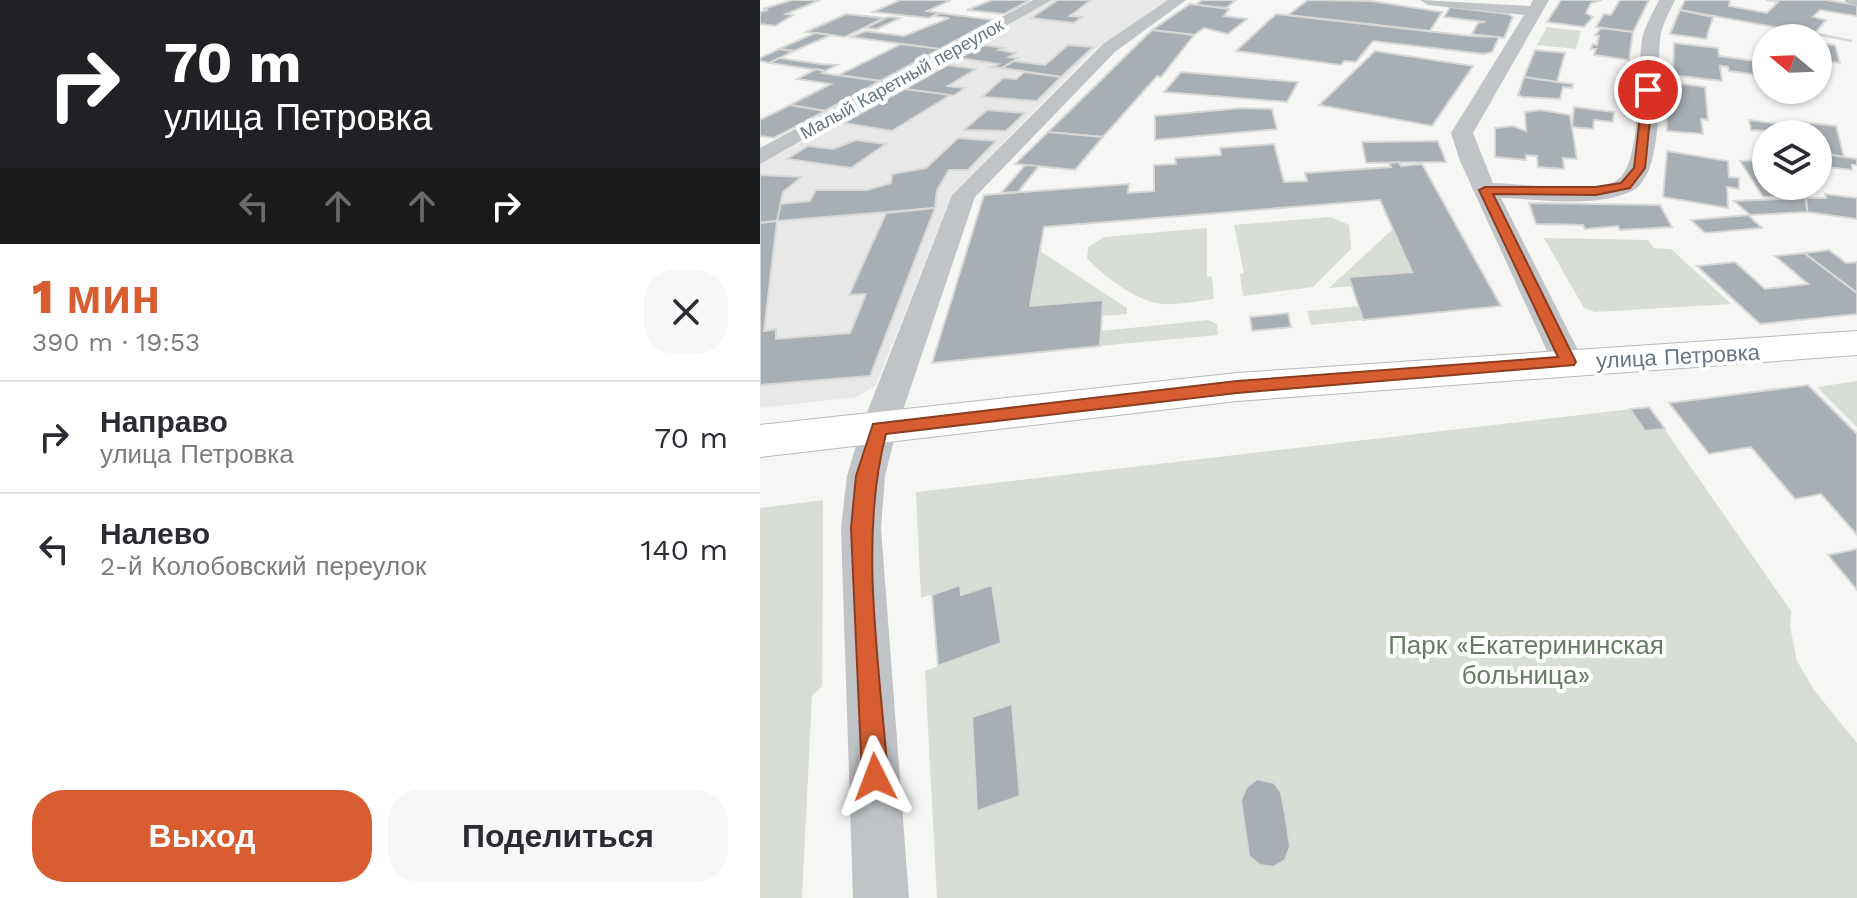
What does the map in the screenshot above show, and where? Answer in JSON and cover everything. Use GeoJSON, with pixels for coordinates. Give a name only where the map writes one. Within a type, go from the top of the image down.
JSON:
{"type":"FeatureCollection","features":[{"type":"Feature","properties":{"kind":"main road","name":"улица Петровка"},"geometry":{"type":"LineString","coordinates":[[760,441],[1237,387],[1568,362],[1854,345]]}},
{"type":"Feature","properties":{"kind":"street","name":"Малый Каретный переулок"},"geometry":{"type":"LineString","coordinates":[[760,157],[1044,0]]}},
{"type":"Feature","properties":{"kind":"street"},"geometry":{"type":"LineString","coordinates":[[881,898],[861,528],[866,476],[879,428],[957,206],[971,186],[1112,46],[1178,0]]}},
{"type":"Feature","properties":{"kind":"street"},"geometry":{"type":"LineString","coordinates":[[1428,0],[1538,6],[1462,133],[1485,190],[1568,362]]}},
{"type":"Feature","properties":{"kind":"street"},"geometry":{"type":"LineString","coordinates":[[1485,190],[1596,191],[1615,189],[1633,181],[1640,168],[1644,139],[1651,37],[1667,0]]}},
{"type":"Feature","properties":{"kind":"shaded area"},"geometry":{"type":"Polygon","coordinates":[[[1051,0],[1170,0],[1094,50],[952,195],[876,385],[857,397],[760,408],[760,161],[778,155],[1051,0]]]}},
{"type":"Feature","properties":{"kind":"green space"},"geometry":{"type":"Polygon","coordinates":[[[1547,27],[1581,31],[1576,49],[1537,45],[1547,27]]]}},
{"type":"Feature","properties":{"kind":"green space"},"geometry":{"type":"Polygon","coordinates":[[[1331,217],[1349,225],[1351,249],[1313,287],[1243,296],[1240,274],[1244,273],[1234,225],[1331,217]]]}},
{"type":"Feature","properties":{"kind":"green space"},"geometry":{"type":"Polygon","coordinates":[[[1207,228],[1207,276],[1212,277],[1214,299],[1175,304],[1153,302],[1121,287],[1087,258],[1088,247],[1104,237],[1207,228]]]}},
{"type":"Feature","properties":{"kind":"green space"},"geometry":{"type":"Polygon","coordinates":[[[1393,229],[1412,272],[1350,277],[1352,286],[1329,288],[1393,229]]]}},
{"type":"Feature","properties":{"kind":"green space"},"geometry":{"type":"Polygon","coordinates":[[[1544,238],[1648,240],[1654,248],[1671,249],[1731,304],[1595,312],[1584,308],[1544,238]]]}},
{"type":"Feature","properties":{"kind":"green space"},"geometry":{"type":"Polygon","coordinates":[[[1040,251],[1127,308],[1127,314],[1102,316],[1102,300],[1030,306],[1040,251]]]}},
{"type":"Feature","properties":{"kind":"green space"},"geometry":{"type":"Polygon","coordinates":[[[1359,306],[1363,320],[1311,325],[1307,311],[1359,306]]]}},
{"type":"Feature","properties":{"kind":"green space"},"geometry":{"type":"Polygon","coordinates":[[[1208,320],[1217,324],[1218,335],[1100,346],[1101,331],[1208,320]]]}},
{"type":"Feature","properties":{"kind":"green space"},"geometry":{"type":"Polygon","coordinates":[[[1857,381],[1857,427],[1817,387],[1857,381]]]}},
{"type":"Feature","properties":{"kind":"green space","name":"Парк «Екатерининская больница»"},"geometry":{"type":"Polygon","coordinates":[[[1649,407],[1791,611],[1790,626],[1797,661],[1814,690],[1857,743],[1857,898],[937,898],[925,671],[1001,643],[992,585],[961,595],[960,585],[921,598],[916,492],[1649,407]]]}},
{"type":"Feature","properties":{"kind":"green space"},"geometry":{"type":"Polygon","coordinates":[[[823,500],[822,686],[812,696],[802,898],[760,898],[760,508],[823,500]]]}},
{"type":"Feature","properties":{"kind":"building"},"geometry":{"type":"Polygon","coordinates":[[[792,0],[820,0],[786,14],[793,15],[775,26],[760,24],[760,12],[768,10],[763,9],[792,0]]]}},
{"type":"Feature","properties":{"kind":"building"},"geometry":{"type":"Polygon","coordinates":[[[900,0],[951,0],[927,11],[940,13],[929,18],[873,12],[900,0]]]}},
{"type":"Feature","properties":{"kind":"building"},"geometry":{"type":"Polygon","coordinates":[[[992,0],[1030,0],[1004,14],[967,10],[992,0]]]}},
{"type":"Feature","properties":{"kind":"building"},"geometry":{"type":"Polygon","coordinates":[[[1058,0],[1091,0],[1070,16],[1082,17],[1074,23],[1031,18],[1058,0]]]}},
{"type":"Feature","properties":{"kind":"building"},"geometry":{"type":"Polygon","coordinates":[[[1202,0],[1236,0],[1226,8],[1196,5],[1202,0]]]}},
{"type":"Feature","properties":{"kind":"building"},"geometry":{"type":"Polygon","coordinates":[[[1308,0],[1371,1],[1442,12],[1430,31],[1288,15],[1308,0]]]}},
{"type":"Feature","properties":{"kind":"building"},"geometry":{"type":"Polygon","coordinates":[[[1561,0],[1602,0],[1591,3],[1586,13],[1593,17],[1584,27],[1547,22],[1561,0]]]}},
{"type":"Feature","properties":{"kind":"building"},"geometry":{"type":"Polygon","coordinates":[[[1620,0],[1649,0],[1633,32],[1596,27],[1604,14],[1611,15],[1620,0]]]}},
{"type":"Feature","properties":{"kind":"building"},"geometry":{"type":"Polygon","coordinates":[[[1685,0],[1730,0],[1729,6],[1767,13],[1778,2],[1766,0],[1826,0],[1857,5],[1857,16],[1820,10],[1813,17],[1826,20],[1823,24],[1758,24],[1680,10],[1685,0]]]}},
{"type":"Feature","properties":{"kind":"building"},"geometry":{"type":"Polygon","coordinates":[[[1190,4],[1229,9],[1224,16],[1247,19],[1228,34],[1204,28],[1194,35],[1152,30],[1190,4]]]}},
{"type":"Feature","properties":{"kind":"building"},"geometry":{"type":"Polygon","coordinates":[[[1450,7],[1513,17],[1504,38],[1472,34],[1478,23],[1485,22],[1444,17],[1450,7]]]}},
{"type":"Feature","properties":{"kind":"building"},"geometry":{"type":"Polygon","coordinates":[[[1680,10],[1713,17],[1706,39],[1670,34],[1680,10]]]}},
{"type":"Feature","properties":{"kind":"building"},"geometry":{"type":"Polygon","coordinates":[[[939,13],[994,20],[940,49],[851,37],[866,31],[904,36],[949,18],[933,16],[939,13]]]}},
{"type":"Feature","properties":{"kind":"building"},"geometry":{"type":"Polygon","coordinates":[[[846,14],[884,18],[845,37],[806,32],[846,14]]]}},
{"type":"Feature","properties":{"kind":"building"},"geometry":{"type":"Polygon","coordinates":[[[1276,14],[1499,37],[1492,52],[1484,54],[1373,41],[1356,62],[1344,61],[1341,65],[1236,51],[1276,14]]]}},
{"type":"Feature","properties":{"kind":"building"},"geometry":{"type":"Polygon","coordinates":[[[888,17],[900,18],[877,29],[865,28],[888,17]]]}},
{"type":"Feature","properties":{"kind":"building"},"geometry":{"type":"Polygon","coordinates":[[[1601,28],[1633,32],[1629,60],[1594,55],[1596,49],[1591,49],[1593,44],[1597,45],[1599,36],[1595,35],[1601,28]]]}},
{"type":"Feature","properties":{"kind":"building"},"geometry":{"type":"Polygon","coordinates":[[[1152,30],[1194,35],[1161,77],[1157,76],[1103,137],[1048,132],[1152,30]]]}},
{"type":"Feature","properties":{"kind":"building"},"geometry":{"type":"Polygon","coordinates":[[[815,33],[831,35],[794,51],[779,49],[815,33]]]}},
{"type":"Feature","properties":{"kind":"building"},"geometry":{"type":"Polygon","coordinates":[[[1674,43],[1718,48],[1719,56],[1752,60],[1752,74],[1729,71],[1728,67],[1720,66],[1722,81],[1673,75],[1674,43]]]}},
{"type":"Feature","properties":{"kind":"building"},"geometry":{"type":"Polygon","coordinates":[[[901,44],[940,49],[880,81],[839,75],[901,44]]]}},
{"type":"Feature","properties":{"kind":"building"},"geometry":{"type":"Polygon","coordinates":[[[984,45],[1004,48],[999,50],[1016,53],[1009,57],[1018,58],[1002,68],[992,67],[998,64],[959,58],[984,45]]]}},
{"type":"Feature","properties":{"kind":"building"},"geometry":{"type":"Polygon","coordinates":[[[1068,45],[1093,47],[1061,77],[1002,68],[1014,61],[1045,65],[1068,45]]]}},
{"type":"Feature","properties":{"kind":"building"},"geometry":{"type":"Polygon","coordinates":[[[1832,45],[1835,45],[1840,63],[1832,62],[1832,45]]]}},
{"type":"Feature","properties":{"kind":"building"},"geometry":{"type":"Polygon","coordinates":[[[779,49],[794,51],[770,63],[760,61],[760,58],[779,49]]]}},
{"type":"Feature","properties":{"kind":"building"},"geometry":{"type":"Polygon","coordinates":[[[1535,50],[1565,53],[1557,82],[1524,77],[1535,50]]]}},
{"type":"Feature","properties":{"kind":"building"},"geometry":{"type":"Polygon","coordinates":[[[1375,51],[1473,66],[1432,126],[1319,105],[1375,51]]]}},
{"type":"Feature","properties":{"kind":"building"},"geometry":{"type":"Polygon","coordinates":[[[779,58],[837,65],[825,71],[770,63],[779,58]]]}},
{"type":"Feature","properties":{"kind":"building"},"geometry":{"type":"Polygon","coordinates":[[[948,65],[976,69],[948,86],[965,88],[953,96],[905,89],[948,65]]]}},
{"type":"Feature","properties":{"kind":"building"},"geometry":{"type":"Polygon","coordinates":[[[816,69],[825,71],[822,73],[880,81],[825,111],[790,105],[831,84],[797,79],[816,69]]]}},
{"type":"Feature","properties":{"kind":"building"},"geometry":{"type":"Polygon","coordinates":[[[1024,72],[1061,77],[1037,101],[982,97],[1003,78],[1016,79],[1024,72]]]}},
{"type":"Feature","properties":{"kind":"building"},"geometry":{"type":"Polygon","coordinates":[[[1181,72],[1298,82],[1287,102],[1164,92],[1181,72]]]}},
{"type":"Feature","properties":{"kind":"building"},"geometry":{"type":"Polygon","coordinates":[[[1524,77],[1573,84],[1572,88],[1563,87],[1560,99],[1522,97],[1518,95],[1524,77]]]}},
{"type":"Feature","properties":{"kind":"building"},"geometry":{"type":"Polygon","coordinates":[[[1666,82],[1705,87],[1708,120],[1701,119],[1703,134],[1667,131],[1666,82]]]}},
{"type":"Feature","properties":{"kind":"building"},"geometry":{"type":"Polygon","coordinates":[[[905,89],[950,95],[892,131],[844,123],[905,89]]]}},
{"type":"Feature","properties":{"kind":"building"},"geometry":{"type":"Polygon","coordinates":[[[790,105],[825,111],[774,138],[760,136],[760,120],[790,105]]]}},
{"type":"Feature","properties":{"kind":"building"},"geometry":{"type":"Polygon","coordinates":[[[1574,107],[1614,112],[1613,122],[1594,120],[1593,129],[1572,127],[1574,107]]]}},
{"type":"Feature","properties":{"kind":"building"},"geometry":{"type":"Polygon","coordinates":[[[1242,108],[1272,109],[1277,129],[1155,140],[1155,116],[1242,108]]]}},
{"type":"Feature","properties":{"kind":"building"},"geometry":{"type":"Polygon","coordinates":[[[987,110],[1025,113],[1006,131],[964,130],[987,110]]]}},
{"type":"Feature","properties":{"kind":"building"},"geometry":{"type":"Polygon","coordinates":[[[1541,110],[1570,115],[1577,159],[1563,158],[1564,169],[1538,167],[1537,156],[1526,155],[1526,160],[1495,157],[1495,128],[1513,126],[1526,131],[1525,112],[1541,110]]]}},
{"type":"Feature","properties":{"kind":"building"},"geometry":{"type":"Polygon","coordinates":[[[1832,126],[1836,126],[1844,157],[1832,155],[1832,126]]]}},
{"type":"Feature","properties":{"kind":"building"},"geometry":{"type":"Polygon","coordinates":[[[1048,132],[1103,137],[1075,170],[1015,164],[1048,132]]]}},
{"type":"Feature","properties":{"kind":"building"},"geometry":{"type":"Polygon","coordinates":[[[958,138],[996,141],[968,170],[949,170],[937,190],[935,208],[777,221],[780,204],[810,201],[816,190],[867,190],[891,183],[892,174],[926,168],[958,138]]]}},
{"type":"Feature","properties":{"kind":"building"},"geometry":{"type":"Polygon","coordinates":[[[856,140],[886,144],[851,168],[787,159],[808,146],[833,149],[856,140]]]}},
{"type":"Feature","properties":{"kind":"building"},"geometry":{"type":"Polygon","coordinates":[[[1438,141],[1446,162],[1366,163],[1362,142],[1438,141]]]}},
{"type":"Feature","properties":{"kind":"building"},"geometry":{"type":"Polygon","coordinates":[[[1274,144],[1284,182],[1307,181],[1305,173],[1391,167],[1389,163],[1399,162],[1401,166],[1422,164],[1501,306],[1363,320],[1349,277],[1412,272],[1380,200],[1044,227],[1030,306],[1103,300],[1100,346],[932,363],[984,195],[1129,184],[1128,193],[1154,191],[1154,165],[1176,164],[1175,158],[1221,155],[1220,148],[1274,144]]]}},
{"type":"Feature","properties":{"kind":"building"},"geometry":{"type":"Polygon","coordinates":[[[1667,151],[1728,161],[1729,177],[1739,178],[1739,189],[1727,187],[1728,208],[1663,197],[1667,151]]]}},
{"type":"Feature","properties":{"kind":"building"},"geometry":{"type":"Polygon","coordinates":[[[1832,155],[1857,159],[1857,165],[1852,165],[1852,170],[1832,168],[1832,155]]]}},
{"type":"Feature","properties":{"kind":"building"},"geometry":{"type":"Polygon","coordinates":[[[1740,161],[1752,161],[1752,180],[1740,161]]]}},
{"type":"Feature","properties":{"kind":"building"},"geometry":{"type":"Polygon","coordinates":[[[1025,165],[1039,166],[1018,192],[1001,193],[1025,165]]]}},
{"type":"Feature","properties":{"kind":"building"},"geometry":{"type":"Polygon","coordinates":[[[760,175],[801,177],[783,192],[777,221],[760,223],[760,175]]]}},
{"type":"Feature","properties":{"kind":"building"},"geometry":{"type":"Polygon","coordinates":[[[1832,195],[1857,198],[1857,219],[1807,212],[1806,200],[1832,200],[1832,195]]]}},
{"type":"Feature","properties":{"kind":"building"},"geometry":{"type":"Polygon","coordinates":[[[1806,200],[1807,212],[1750,215],[1734,201],[1806,200]]]}},
{"type":"Feature","properties":{"kind":"building"},"geometry":{"type":"Polygon","coordinates":[[[1529,203],[1660,205],[1672,227],[1620,230],[1618,226],[1585,229],[1583,225],[1536,224],[1529,203]]]}},
{"type":"Feature","properties":{"kind":"building"},"geometry":{"type":"Polygon","coordinates":[[[935,208],[870,376],[760,385],[760,223],[777,221],[764,331],[776,329],[776,339],[850,333],[866,294],[849,295],[886,213],[935,208]]]}},
{"type":"Feature","properties":{"kind":"building"},"geometry":{"type":"Polygon","coordinates":[[[1748,215],[1762,228],[1705,233],[1691,220],[1748,215]]]}},
{"type":"Feature","properties":{"kind":"building"},"geometry":{"type":"Polygon","coordinates":[[[1829,250],[1846,263],[1857,262],[1857,293],[1804,253],[1829,250]]]}},
{"type":"Feature","properties":{"kind":"building"},"geometry":{"type":"Polygon","coordinates":[[[1804,253],[1857,293],[1857,314],[1760,324],[1697,266],[1735,262],[1765,289],[1808,284],[1775,256],[1804,253]]]}},
{"type":"Feature","properties":{"kind":"building"},"geometry":{"type":"Polygon","coordinates":[[[1288,313],[1291,327],[1252,331],[1250,317],[1288,313]]]}},
{"type":"Feature","properties":{"kind":"building"},"geometry":{"type":"Polygon","coordinates":[[[1808,385],[1857,434],[1857,535],[1821,494],[1795,499],[1751,447],[1709,454],[1669,403],[1808,385]]]}},
{"type":"Feature","properties":{"kind":"building"},"geometry":{"type":"Polygon","coordinates":[[[1649,407],[1665,429],[1645,431],[1630,409],[1649,407]]]}},
{"type":"Feature","properties":{"kind":"building"},"geometry":{"type":"Polygon","coordinates":[[[1857,549],[1857,590],[1828,555],[1857,549]]]}},
{"type":"Feature","properties":{"kind":"building"},"geometry":{"type":"Polygon","coordinates":[[[960,585],[961,595],[992,585],[1001,643],[938,666],[932,595],[960,585]]]}},
{"type":"Feature","properties":{"kind":"building"},"geometry":{"type":"Polygon","coordinates":[[[1012,704],[1020,796],[977,811],[972,717],[1012,704]]]}},
{"type":"Feature","properties":{"kind":"building"},"geometry":{"type":"Polygon","coordinates":[[[1257,779],[1274,783],[1281,792],[1286,819],[1290,846],[1285,860],[1273,867],[1260,865],[1249,856],[1241,801],[1246,788],[1257,779]]]}},
{"type":"Feature","properties":{"kind":"route"},"geometry":{"type":"LineString","coordinates":[[875,777],[861,528],[866,476],[879,428],[1237,387],[1568,362],[1485,190],[1596,191],[1625,186],[1633,181],[1640,168],[1648,90]]}}]}
